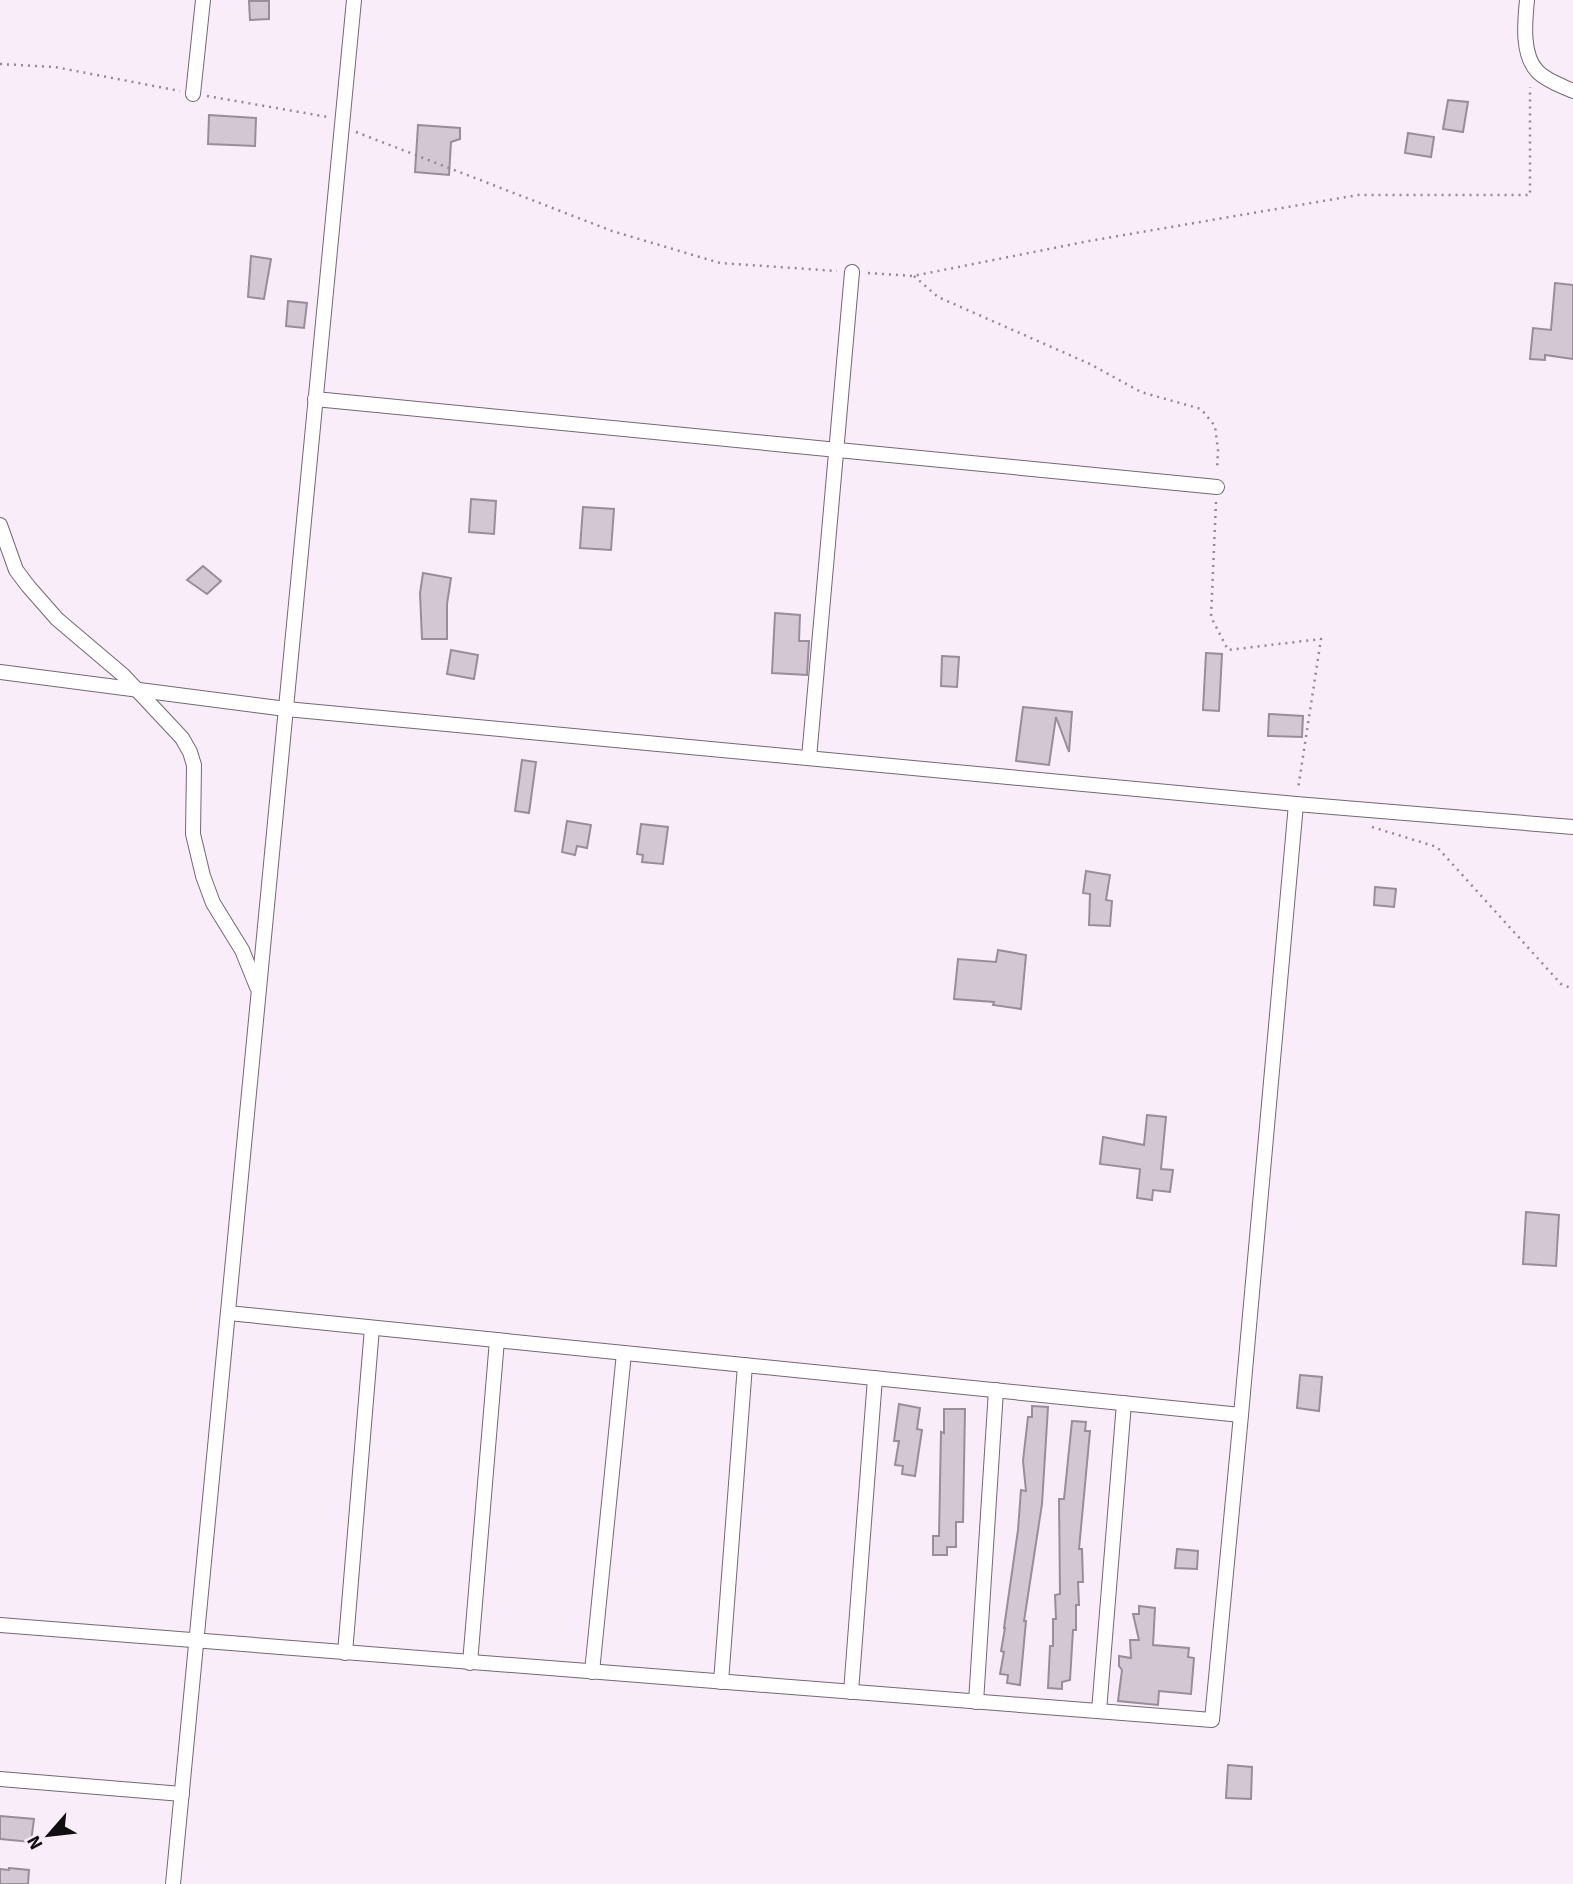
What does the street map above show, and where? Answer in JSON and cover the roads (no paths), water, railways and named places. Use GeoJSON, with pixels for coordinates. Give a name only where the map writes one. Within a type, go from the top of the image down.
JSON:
{"type":"FeatureCollection","features":[{"type":"Feature","properties":{"kind":"street"},"geometry":{"type":"LineString","coordinates":[[193,94],[203,0]]}},
{"type":"Feature","properties":{"kind":"street"},"geometry":{"type":"LineString","coordinates":[[173,1884],[354,0]]}},
{"type":"Feature","properties":{"kind":"street"},"geometry":{"type":"LineString","coordinates":[[1527,0],[1526,41],[1535,69],[1540,75],[1573,91]]}},
{"type":"Feature","properties":{"kind":"street"},"geometry":{"type":"LineString","coordinates":[[809,758],[852,272]]}},
{"type":"Feature","properties":{"kind":"street"},"geometry":{"type":"LineString","coordinates":[[315,399],[1217,487]]}},
{"type":"Feature","properties":{"kind":"street"},"geometry":{"type":"LineString","coordinates":[[0,525],[16,570],[28,586],[57,619],[123,675],[182,738],[190,752],[194,765],[193,834],[202,876],[213,903],[243,950],[258,992]]}},
{"type":"Feature","properties":{"kind":"street"},"geometry":{"type":"LineString","coordinates":[[0,673],[286,709],[1296,804],[1573,827]]}},
{"type":"Feature","properties":{"kind":"street"},"geometry":{"type":"LineString","coordinates":[[0,1625],[1212,1720],[1296,804]]}},
{"type":"Feature","properties":{"kind":"street"},"geometry":{"type":"LineString","coordinates":[[228,1313],[1241,1415]]}},
{"type":"Feature","properties":{"kind":"street"},"geometry":{"type":"LineString","coordinates":[[345,1653],[372,1328]]}},
{"type":"Feature","properties":{"kind":"street"},"geometry":{"type":"LineString","coordinates":[[470,1662],[497,1340]]}},
{"type":"Feature","properties":{"kind":"street"},"geometry":{"type":"LineString","coordinates":[[592,1672],[624,1353]]}},
{"type":"Feature","properties":{"kind":"street"},"geometry":{"type":"LineString","coordinates":[[721,1682],[745,1365]]}},
{"type":"Feature","properties":{"kind":"street"},"geometry":{"type":"LineString","coordinates":[[851,1692],[875,1378]]}},
{"type":"Feature","properties":{"kind":"street"},"geometry":{"type":"LineString","coordinates":[[976,1702],[996,1390]]}},
{"type":"Feature","properties":{"kind":"street"},"geometry":{"type":"LineString","coordinates":[[1099,1711],[1124,1403]]}},
{"type":"Feature","properties":{"kind":"street"},"geometry":{"type":"LineString","coordinates":[[0,1779],[182,1794]]}}]}
